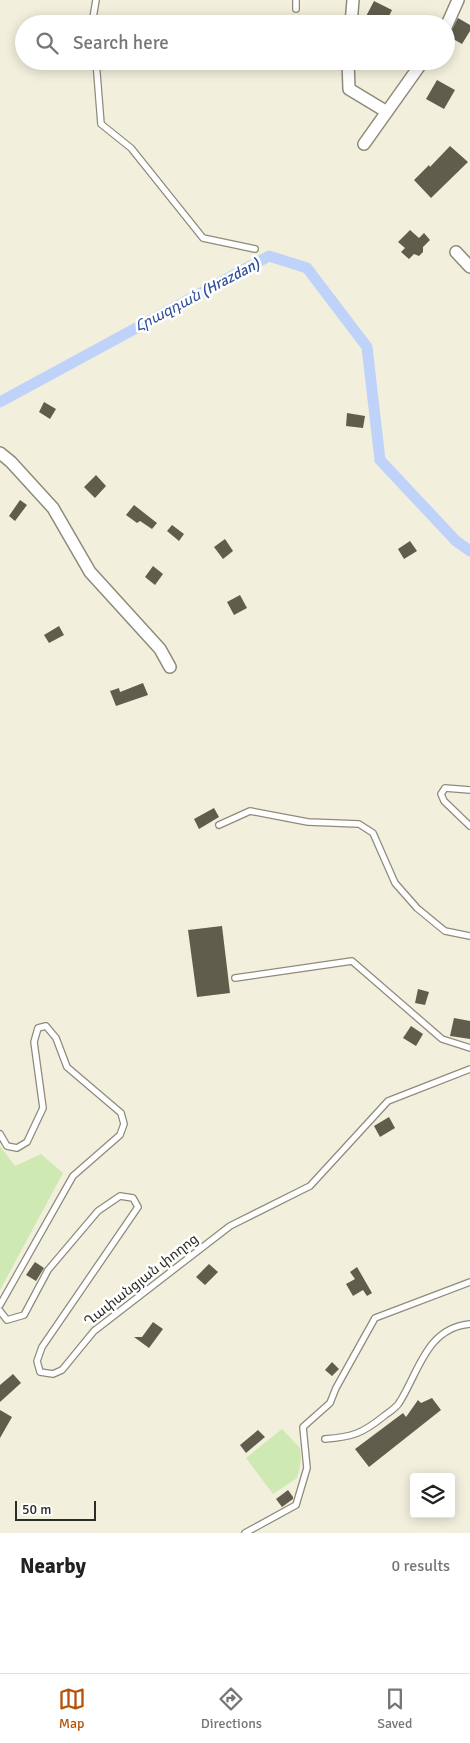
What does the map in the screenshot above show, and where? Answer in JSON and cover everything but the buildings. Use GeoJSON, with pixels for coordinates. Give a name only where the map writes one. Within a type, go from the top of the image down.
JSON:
{"type":"FeatureCollection","features":[{"type":"Feature","properties":{"kind":"street"},"geometry":{"type":"LineString","coordinates":[[352,15],[353,0]]}},
{"type":"Feature","properties":{"kind":"street"},"geometry":{"type":"LineString","coordinates":[[451,15],[458,0]]}},
{"type":"Feature","properties":{"kind":"street"},"geometry":{"type":"LineString","coordinates":[[348,70],[349,89],[387,112]]}},
{"type":"Feature","properties":{"kind":"street"},"geometry":{"type":"LineString","coordinates":[[364,144],[417,70]]}},
{"type":"Feature","properties":{"kind":"street"},"geometry":{"type":"LineString","coordinates":[[456,252],[470,267]]}},
{"type":"Feature","properties":{"kind":"street"},"geometry":{"type":"LineString","coordinates":[[0,453],[53,508],[90,572],[160,649],[170,667]]}},
{"type":"Feature","properties":{"kind":"lane"},"geometry":{"type":"LineString","coordinates":[[94,15],[96,0]]}},
{"type":"Feature","properties":{"kind":"lane"},"geometry":{"type":"LineString","coordinates":[[296,0],[296,10]]}},
{"type":"Feature","properties":{"kind":"lane"},"geometry":{"type":"LineString","coordinates":[[97,70],[101,124],[131,148],[203,238],[255,249]]}},
{"type":"Feature","properties":{"kind":"lane"},"geometry":{"type":"LineString","coordinates":[[470,790],[445,788],[441,794],[444,801],[470,826]]}},
{"type":"Feature","properties":{"kind":"lane"},"geometry":{"type":"LineString","coordinates":[[218,824],[250,811],[308,822],[359,824],[373,833],[395,883],[417,908],[445,931],[470,936]]}},
{"type":"Feature","properties":{"kind":"lane"},"geometry":{"type":"LineString","coordinates":[[236,978],[352,961],[442,1039],[470,1048]]}},
{"type":"Feature","properties":{"kind":"lane"},"geometry":{"type":"LineString","coordinates":[[0,1134],[7,1146],[17,1148],[27,1142],[43,1108],[34,1042],[38,1028],[46,1026],[56,1038],[66,1067],[121,1113],[124,1124],[120,1135],[73,1176],[0,1306]]}},
{"type":"Feature","properties":{"kind":"lane","name":"Ղափանցյան փողոց"},"geometry":{"type":"LineString","coordinates":[[0,1311],[7,1320],[24,1315],[48,1270],[98,1212],[120,1196],[132,1198],[138,1206],[42,1346],[37,1361],[40,1372],[53,1374],[62,1370],[94,1331],[230,1226],[310,1186],[388,1101],[470,1069]]}},
{"type":"Feature","properties":{"kind":"lane"},"geometry":{"type":"LineString","coordinates":[[245,1533],[296,1504],[307,1468],[303,1427],[330,1403],[336,1388],[375,1318],[470,1282]]}},
{"type":"Feature","properties":{"kind":"lane"},"geometry":{"type":"LineString","coordinates":[[325,1439],[347,1438],[368,1429],[398,1405],[419,1363],[436,1338],[458,1325],[470,1324]]}},
{"type":"Feature","properties":{"kind":"green space"},"geometry":{"type":"Polygon","coordinates":[[[0,1146],[15,1166],[41,1154],[63,1173],[0,1290],[0,1146]]]}},
{"type":"Feature","properties":{"kind":"green space"},"geometry":{"type":"Polygon","coordinates":[[[282,1429],[300,1448],[301,1460],[297,1478],[273,1494],[246,1458],[282,1429]]]}},
{"type":"Feature","properties":{"kind":"waterway","name":"Հրազդան (Hrazdan)"},"geometry":{"type":"LineString","coordinates":[[0,402],[269,256],[307,268],[367,347],[380,460],[456,541],[470,551]]}}]}
